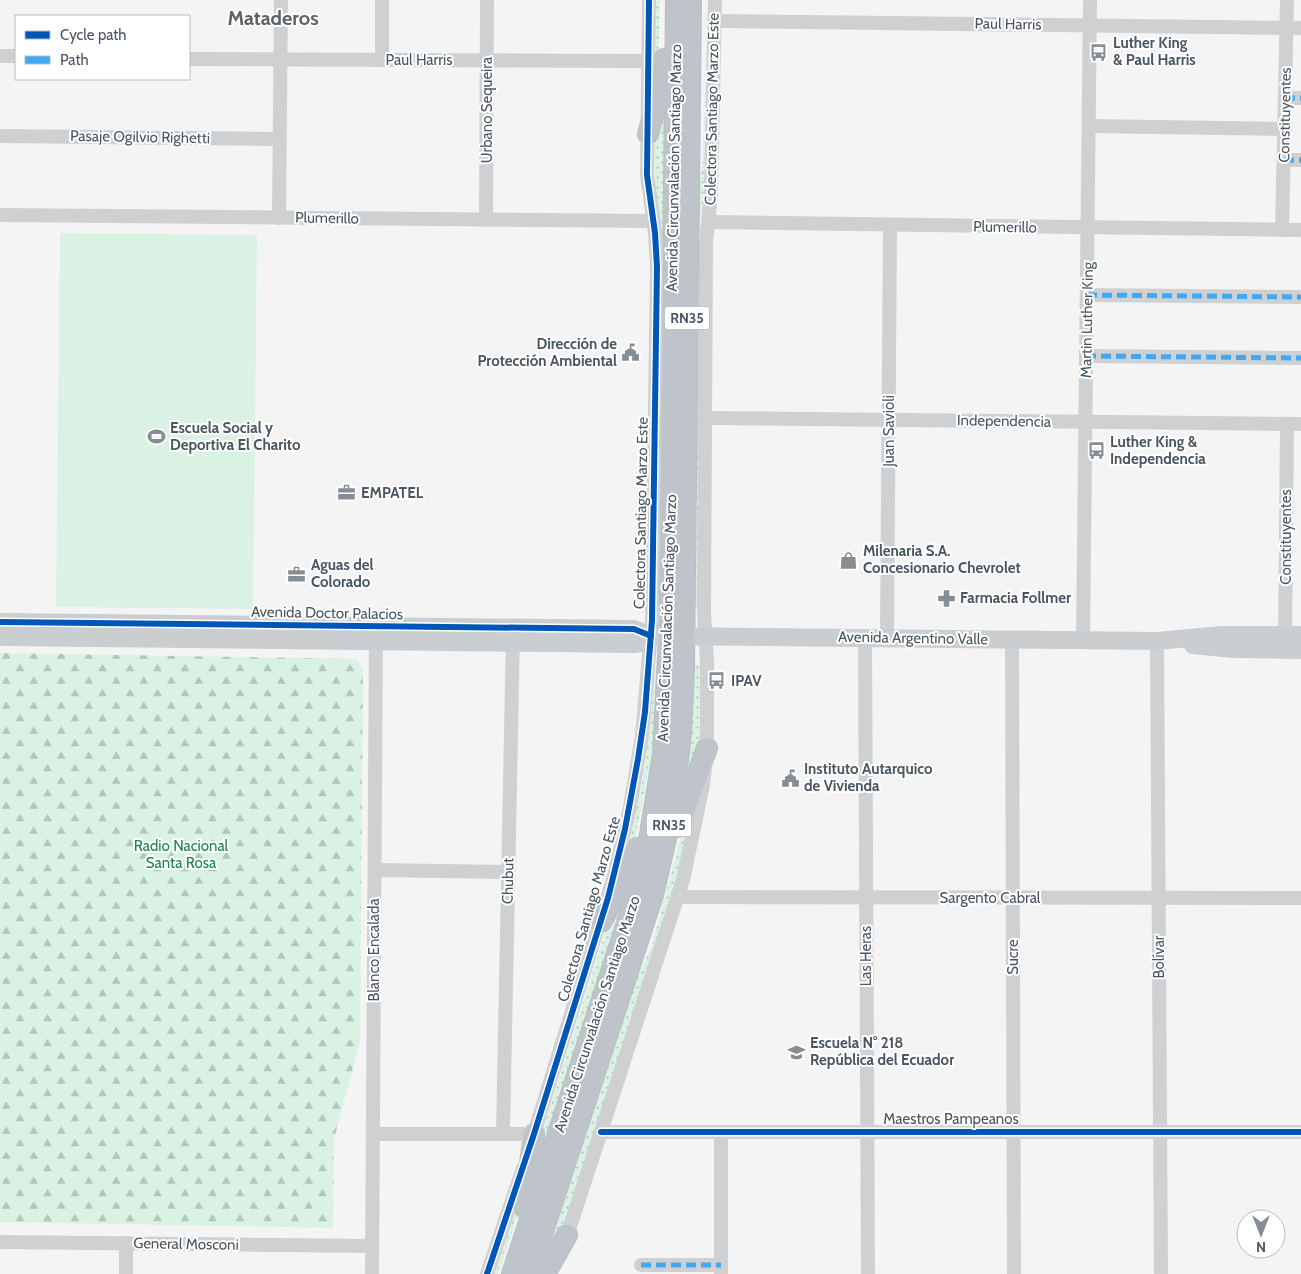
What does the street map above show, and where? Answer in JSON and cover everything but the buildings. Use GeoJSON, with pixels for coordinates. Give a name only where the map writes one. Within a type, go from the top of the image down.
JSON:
{"type":"FeatureCollection","features":[{"type":"Feature","properties":{"kind":"highway"},"geometry":{"type":"LineString","coordinates":[[648,134],[663,75],[664,0]]}},
{"type":"Feature","properties":{"kind":"highway","name":"Avenida Circunvalación Santiago Marzo"},"geometry":{"type":"LineString","coordinates":[[512,1274],[638,888],[657,794],[668,687],[676,0]]}},
{"type":"Feature","properties":{"kind":"highway","name":"Avenida Circunvalación Santiago Marzo"},"geometry":{"type":"LineString","coordinates":[[529,1274],[653,894],[668,826],[681,733],[668,636],[688,221],[691,0]]}},
{"type":"Feature","properties":{"kind":"highway"},"geometry":{"type":"LineString","coordinates":[[688,221],[699,157],[700,23],[704,0]]}},
{"type":"Feature","properties":{"kind":"highway"},"geometry":{"type":"LineString","coordinates":[[601,922],[627,874],[637,848],[668,687]]}},
{"type":"Feature","properties":{"kind":"highway"},"geometry":{"type":"LineString","coordinates":[[617,1008],[649,945],[680,820],[707,748]]}},
{"type":"Feature","properties":{"kind":"highway"},"geometry":{"type":"LineString","coordinates":[[503,1274],[525,1202],[534,1134]]}},
{"type":"Feature","properties":{"kind":"highway"},"geometry":{"type":"LineString","coordinates":[[544,1274],[567,1235]]}},
{"type":"Feature","properties":{"kind":"main road","name":"Avenida Doctor Palacios"},"geometry":{"type":"LineString","coordinates":[[0,622],[376,634]]}},
{"type":"Feature","properties":{"kind":"main road","name":"Avenida Doctor Palacios"},"geometry":{"type":"LineString","coordinates":[[0,637],[376,634],[513,635],[634,644],[668,636]]}},
{"type":"Feature","properties":{"kind":"main road","name":"Avenida Argentino Valle"},"geometry":{"type":"LineString","coordinates":[[668,636],[1157,641],[1222,649],[1293,643]]}},
{"type":"Feature","properties":{"kind":"street"},"geometry":{"type":"LineString","coordinates":[[278,218],[280,0]]}},
{"type":"Feature","properties":{"kind":"street"},"geometry":{"type":"LineString","coordinates":[[382,0],[382,60]]}},
{"type":"Feature","properties":{"kind":"street","name":"Urbano Sequeira"},"geometry":{"type":"LineString","coordinates":[[486,220],[487,0]]}},
{"type":"Feature","properties":{"kind":"street","name":"Colectora Santiago Marzo Este"},"geometry":{"type":"LineString","coordinates":[[487,1274],[534,1134],[601,922],[622,845],[638,760],[668,636],[657,268],[654,221],[648,183],[649,0]]}},
{"type":"Feature","properties":{"kind":"street","name":"Colectora Santiago Marzo Este"},"geometry":{"type":"LineString","coordinates":[[554,1274],[678,897],[700,805],[707,748],[705,636],[708,222],[711,194],[715,0]]}},
{"type":"Feature","properties":{"kind":"street","name":"Martin Luther King"},"geometry":{"type":"LineString","coordinates":[[1083,640],[1090,0]]}},
{"type":"Feature","properties":{"kind":"street","name":"Constituyentes"},"geometry":{"type":"LineString","coordinates":[[1282,230],[1287,0]]}},
{"type":"Feature","properties":{"kind":"street","name":"Paul Harris"},"geometry":{"type":"LineString","coordinates":[[714,21],[1301,28]]}},
{"type":"Feature","properties":{"kind":"street"},"geometry":{"type":"LineString","coordinates":[[0,56],[15,56]]}},
{"type":"Feature","properties":{"kind":"street","name":"Paul Harris"},"geometry":{"type":"LineString","coordinates":[[190,59],[649,61]]}},
{"type":"Feature","properties":{"kind":"street"},"geometry":{"type":"LineString","coordinates":[[1285,98],[1301,98]]}},
{"type":"Feature","properties":{"kind":"street"},"geometry":{"type":"LineString","coordinates":[[1089,126],[1284,128]]}},
{"type":"Feature","properties":{"kind":"street","name":"Pasaje Ogilvio Righetti"},"geometry":{"type":"LineString","coordinates":[[0,136],[279,139]]}},
{"type":"Feature","properties":{"kind":"street"},"geometry":{"type":"LineString","coordinates":[[1284,160],[1301,160]]}},
{"type":"Feature","properties":{"kind":"street","name":"Plumerillo"},"geometry":{"type":"LineString","coordinates":[[0,215],[654,221]]}},
{"type":"Feature","properties":{"kind":"street","name":"Plumerillo"},"geometry":{"type":"LineString","coordinates":[[708,222],[1301,230]]}},
{"type":"Feature","properties":{"kind":"street","name":"Juan Savioli"},"geometry":{"type":"LineString","coordinates":[[887,638],[890,225]]}},
{"type":"Feature","properties":{"kind":"street"},"geometry":{"type":"LineString","coordinates":[[1087,295],[1301,297]]}},
{"type":"Feature","properties":{"kind":"street"},"geometry":{"type":"LineString","coordinates":[[1086,356],[1301,358]]}},
{"type":"Feature","properties":{"kind":"street","name":"Independencia"},"geometry":{"type":"LineString","coordinates":[[707,418],[1301,424]]}},
{"type":"Feature","properties":{"kind":"street","name":"Constituyentes"},"geometry":{"type":"LineString","coordinates":[[1287,424],[1293,643]]}},
{"type":"Feature","properties":{"kind":"street","name":"Blanco Encalada"},"geometry":{"type":"LineString","coordinates":[[372,1274],[376,634]]}},
{"type":"Feature","properties":{"kind":"street","name":"Chubut"},"geometry":{"type":"LineString","coordinates":[[503,1134],[513,635]]}},
{"type":"Feature","properties":{"kind":"street","name":"Las Heras"},"geometry":{"type":"LineString","coordinates":[[865,638],[868,1274]]}},
{"type":"Feature","properties":{"kind":"street","name":"Sucre"},"geometry":{"type":"LineString","coordinates":[[1012,639],[1014,1274]]}},
{"type":"Feature","properties":{"kind":"street","name":"Bolívar"},"geometry":{"type":"LineString","coordinates":[[1157,641],[1161,1274]]}},
{"type":"Feature","properties":{"kind":"street"},"geometry":{"type":"LineString","coordinates":[[375,870],[508,872]]}},
{"type":"Feature","properties":{"kind":"street","name":"Sargento Cabral"},"geometry":{"type":"LineString","coordinates":[[678,897],[1301,898]]}},
{"type":"Feature","properties":{"kind":"street","name":"Maestros Pampeanos"},"geometry":{"type":"LineString","coordinates":[[601,1132],[1301,1132]]}},
{"type":"Feature","properties":{"kind":"street"},"geometry":{"type":"LineString","coordinates":[[641,1265],[721,1269],[720,1132]]}},
{"type":"Feature","properties":{"kind":"street"},"geometry":{"type":"LineString","coordinates":[[373,1134],[534,1134]]}},
{"type":"Feature","properties":{"kind":"street","name":"General Mosconi"},"geometry":{"type":"LineString","coordinates":[[0,1242],[372,1246]]}},
{"type":"Feature","properties":{"kind":"street"},"geometry":{"type":"LineString","coordinates":[[126,1243],[126,1274]]}},
{"type":"Feature","properties":{"kind":"green space"},"geometry":{"type":"Polygon","coordinates":[[[656,0],[660,0],[658,81],[656,81],[656,0]]]}},
{"type":"Feature","properties":{"kind":"green space"},"geometry":{"type":"Polygon","coordinates":[[[707,7],[705,185],[698,236],[701,474],[697,608],[694,611],[696,212],[703,160],[707,7]]]}},
{"type":"Feature","properties":{"kind":"green space"},"geometry":{"type":"Polygon","coordinates":[[[666,88],[660,610],[658,608],[664,245],[655,188],[654,150],[666,88]]]}},
{"type":"Feature","properties":{"kind":"green space","name":"Escuela Social y Deportiva El Charito"},"geometry":{"type":"Polygon","coordinates":[[[60,233],[257,235],[253,609],[56,607],[60,233]]]}},
{"type":"Feature","properties":{"kind":"green space","name":"Radio Nacional Santa Rosa"},"geometry":{"type":"Polygon","coordinates":[[[0,653],[356,659],[363,668],[360,1041],[334,1139],[333,1228],[0,1222],[0,653]]]}},
{"type":"Feature","properties":{"kind":"green space"},"geometry":{"type":"Polygon","coordinates":[[[696,664],[701,666],[701,740],[682,801],[692,666],[696,664]]]}},
{"type":"Feature","properties":{"kind":"green space"},"geometry":{"type":"Polygon","coordinates":[[[659,666],[659,711],[635,842],[625,861],[645,766],[654,668],[659,666]]]}},
{"type":"Feature","properties":{"kind":"green space"},"geometry":{"type":"Polygon","coordinates":[[[690,803],[684,848],[673,893],[565,1221],[540,1271],[632,989],[652,945],[690,803]]]}},
{"type":"Feature","properties":{"kind":"green space"},"geometry":{"type":"Polygon","coordinates":[[[633,874],[534,1186],[543,1130],[606,930],[633,874]]]}},
{"type":"Feature","properties":{"kind":"green space"},"geometry":{"type":"Polygon","coordinates":[[[517,1208],[520,1209],[498,1274],[495,1274],[517,1208]]]}},
{"type":"Feature","properties":{"kind":"marked path"},"geometry":{"type":"LineString","coordinates":[[1285,98],[1301,98]]}},
{"type":"Feature","properties":{"kind":"marked path"},"geometry":{"type":"LineString","coordinates":[[1284,160],[1301,160]]}},
{"type":"Feature","properties":{"kind":"marked path"},"geometry":{"type":"LineString","coordinates":[[1087,295],[1301,297]]}},
{"type":"Feature","properties":{"kind":"marked path"},"geometry":{"type":"LineString","coordinates":[[1086,356],[1301,358]]}},
{"type":"Feature","properties":{"kind":"marked path"},"geometry":{"type":"LineString","coordinates":[[641,1265],[721,1265]]}},
{"type":"Feature","properties":{"kind":"cycle path"},"geometry":{"type":"LineString","coordinates":[[487,1274],[534,1134],[608,898],[625,829],[645,712],[652,620],[657,267],[655,233],[647,175],[649,0]]}},
{"type":"Feature","properties":{"kind":"cycle path"},"geometry":{"type":"LineString","coordinates":[[0,622],[634,629],[651,636]]}},
{"type":"Feature","properties":{"kind":"cycle path"},"geometry":{"type":"LineString","coordinates":[[601,1132],[1301,1132]]}},
{"type":"Feature","properties":{"kind":"place","name":"Luther King & Paul Harris"},"geometry":{"type":"Point","coordinates":[1099,52]}},
{"type":"Feature","properties":{"kind":"place","name":"Dirección de Protección Ambiental"},"geometry":{"type":"Point","coordinates":[631,353]}},
{"type":"Feature","properties":{"kind":"place","name":"Escuela Social y Deportiva El Charito"},"geometry":{"type":"Point","coordinates":[156,437]}},
{"type":"Feature","properties":{"kind":"place","name":"Luther King & Independencia"},"geometry":{"type":"Point","coordinates":[1096,451]}},
{"type":"Feature","properties":{"kind":"place","name":"EMPATEL"},"geometry":{"type":"Point","coordinates":[347,493]}},
{"type":"Feature","properties":{"kind":"place","name":"Milenaria S.A. Concesionario Chevrolet"},"geometry":{"type":"Point","coordinates":[849,560]}},
{"type":"Feature","properties":{"kind":"place","name":"Aguas del Colorado"},"geometry":{"type":"Point","coordinates":[297,574]}},
{"type":"Feature","properties":{"kind":"place","name":"Farmacia Follmer"},"geometry":{"type":"Point","coordinates":[946,598]}},
{"type":"Feature","properties":{"kind":"place","name":"IPAV"},"geometry":{"type":"Point","coordinates":[717,681]}},
{"type":"Feature","properties":{"kind":"place","name":"Instituto Autarquico de Vivienda"},"geometry":{"type":"Point","coordinates":[790,778]}},
{"type":"Feature","properties":{"kind":"place","name":"Escuela N° 218 República del Ecuador"},"geometry":{"type":"Point","coordinates":[796,1052]}},
{"type":"Feature","properties":{"kind":"district","name":"Mataderos"},"geometry":{"type":"Point","coordinates":[273,18]}}]}
